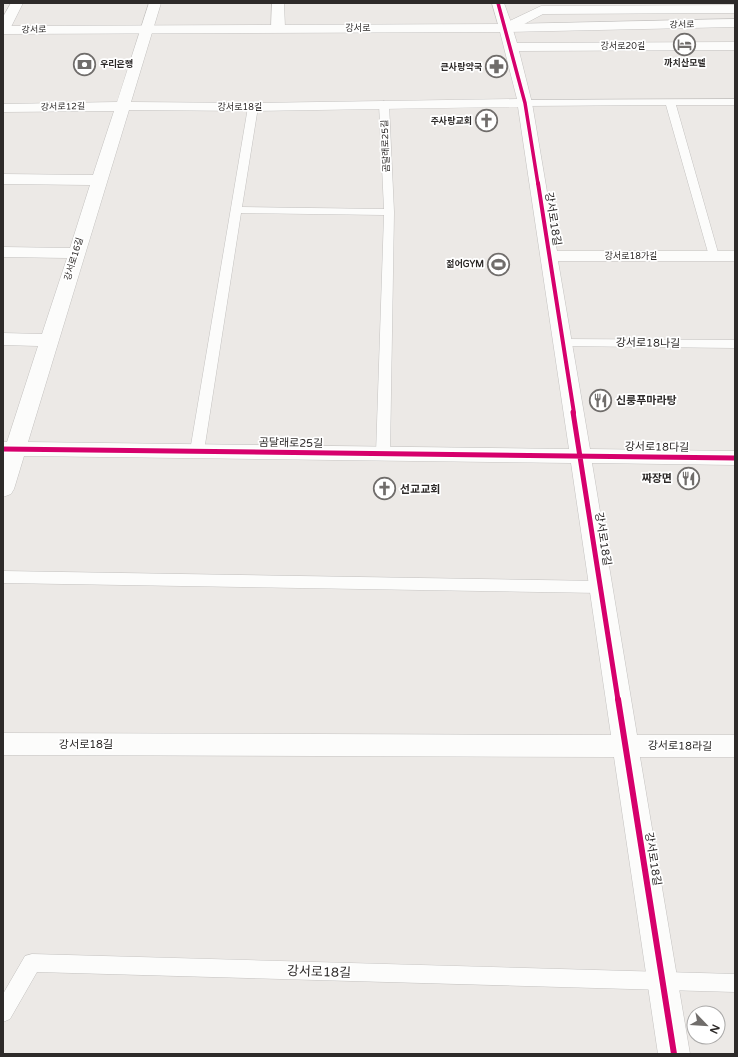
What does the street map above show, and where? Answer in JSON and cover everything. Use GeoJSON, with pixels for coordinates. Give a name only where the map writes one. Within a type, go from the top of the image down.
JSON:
{"type":"FeatureCollection","features":[{"type":"Feature","properties":{"kind":"street"},"geometry":{"type":"LineString","coordinates":[[3,30],[17,3]]}},
{"type":"Feature","properties":{"kind":"street","name":"강서로16길"},"geometry":{"type":"LineString","coordinates":[[3,489],[9,449],[50,340],[155,3]]}},
{"type":"Feature","properties":{"kind":"street"},"geometry":{"type":"LineString","coordinates":[[278,3],[278,28]]}},
{"type":"Feature","properties":{"kind":"street","name":"강서로18길"},"geometry":{"type":"LineString","coordinates":[[498,3],[511,47],[524,103],[674,1054]]}},
{"type":"Feature","properties":{"kind":"street"},"geometry":{"type":"LineString","coordinates":[[506,28],[541,10],[621,6],[735,9]]}},
{"type":"Feature","properties":{"kind":"street","name":"강서로"},"geometry":{"type":"LineString","coordinates":[[3,30],[506,28],[735,24]]}},
{"type":"Feature","properties":{"kind":"street","name":"강서로20길"},"geometry":{"type":"LineString","coordinates":[[511,47],[735,46]]}},
{"type":"Feature","properties":{"kind":"street","name":"강서로18길"},"geometry":{"type":"LineString","coordinates":[[123,106],[253,107],[524,103]]}},
{"type":"Feature","properties":{"kind":"street","name":"강서로12길"},"geometry":{"type":"LineString","coordinates":[[3,108],[123,106]]}},
{"type":"Feature","properties":{"kind":"street"},"geometry":{"type":"LineString","coordinates":[[3,179],[99,180]]}},
{"type":"Feature","properties":{"kind":"street"},"geometry":{"type":"LineString","coordinates":[[3,252],[76,253]]}},
{"type":"Feature","properties":{"kind":"street","name":"강서로18가길"},"geometry":{"type":"LineString","coordinates":[[549,256],[735,256]]}},
{"type":"Feature","properties":{"kind":"street"},"geometry":{"type":"LineString","coordinates":[[3,339],[50,340]]}},
{"type":"Feature","properties":{"kind":"street","name":"곰달래로25길"},"geometry":{"type":"LineString","coordinates":[[9,449],[580,456]]}},
{"type":"Feature","properties":{"kind":"street","name":"강서로18다길"},"geometry":{"type":"LineString","coordinates":[[580,456],[735,458]]}},
{"type":"Feature","properties":{"kind":"street","name":"강서로18길"},"geometry":{"type":"LineString","coordinates":[[3,744],[625,745]]}},
{"type":"Feature","properties":{"kind":"street","name":"강서로18라길"},"geometry":{"type":"LineString","coordinates":[[625,745],[735,746]]}},
{"type":"Feature","properties":{"kind":"lane"},"geometry":{"type":"LineString","coordinates":[[670,102],[714,256]]}},
{"type":"Feature","properties":{"kind":"lane","name":"강서로18길"},"geometry":{"type":"LineString","coordinates":[[524,103],[735,102]]}},
{"type":"Feature","properties":{"kind":"lane","name":"곰달래로25길"},"geometry":{"type":"LineString","coordinates":[[383,454],[389,212],[384,104]]}},
{"type":"Feature","properties":{"kind":"lane"},"geometry":{"type":"LineString","coordinates":[[197,451],[253,107]]}},
{"type":"Feature","properties":{"kind":"lane"},"geometry":{"type":"LineString","coordinates":[[237,210],[389,212]]}},
{"type":"Feature","properties":{"kind":"lane","name":"강서로18나길"},"geometry":{"type":"LineString","coordinates":[[562,342],[735,344]]}},
{"type":"Feature","properties":{"kind":"lane"},"geometry":{"type":"LineString","coordinates":[[3,577],[600,587]]}},
{"type":"Feature","properties":{"kind":"lane","name":"강서로18길"},"geometry":{"type":"LineString","coordinates":[[3,1012],[32,963],[735,984]]}},
{"type":"Feature","properties":{"kind":"cycle path"},"geometry":{"type":"LineString","coordinates":[[498,3],[525,103],[674,1054]]}},
{"type":"Feature","properties":{"kind":"cycle path"},"geometry":{"type":"LineString","coordinates":[[3,449],[735,458]]}},
{"type":"Feature","properties":{"kind":"place","name":"까치산모텔"},"geometry":{"type":"Point","coordinates":[685,44]}},
{"type":"Feature","properties":{"kind":"place","name":"우리은행"},"geometry":{"type":"Point","coordinates":[85,64]}},
{"type":"Feature","properties":{"kind":"place","name":"큰사랑약국"},"geometry":{"type":"Point","coordinates":[497,67]}},
{"type":"Feature","properties":{"kind":"place","name":"주사랑교회"},"geometry":{"type":"Point","coordinates":[487,121]}},
{"type":"Feature","properties":{"kind":"place","name":"젊어GYM"},"geometry":{"type":"Point","coordinates":[499,264]}},
{"type":"Feature","properties":{"kind":"place","name":"신룽푸마라탕"},"geometry":{"type":"Point","coordinates":[600,400]}},
{"type":"Feature","properties":{"kind":"place","name":"짜장면"},"geometry":{"type":"Point","coordinates":[688,478]}},
{"type":"Feature","properties":{"kind":"place","name":"선교교회"},"geometry":{"type":"Point","coordinates":[385,489]}}]}
